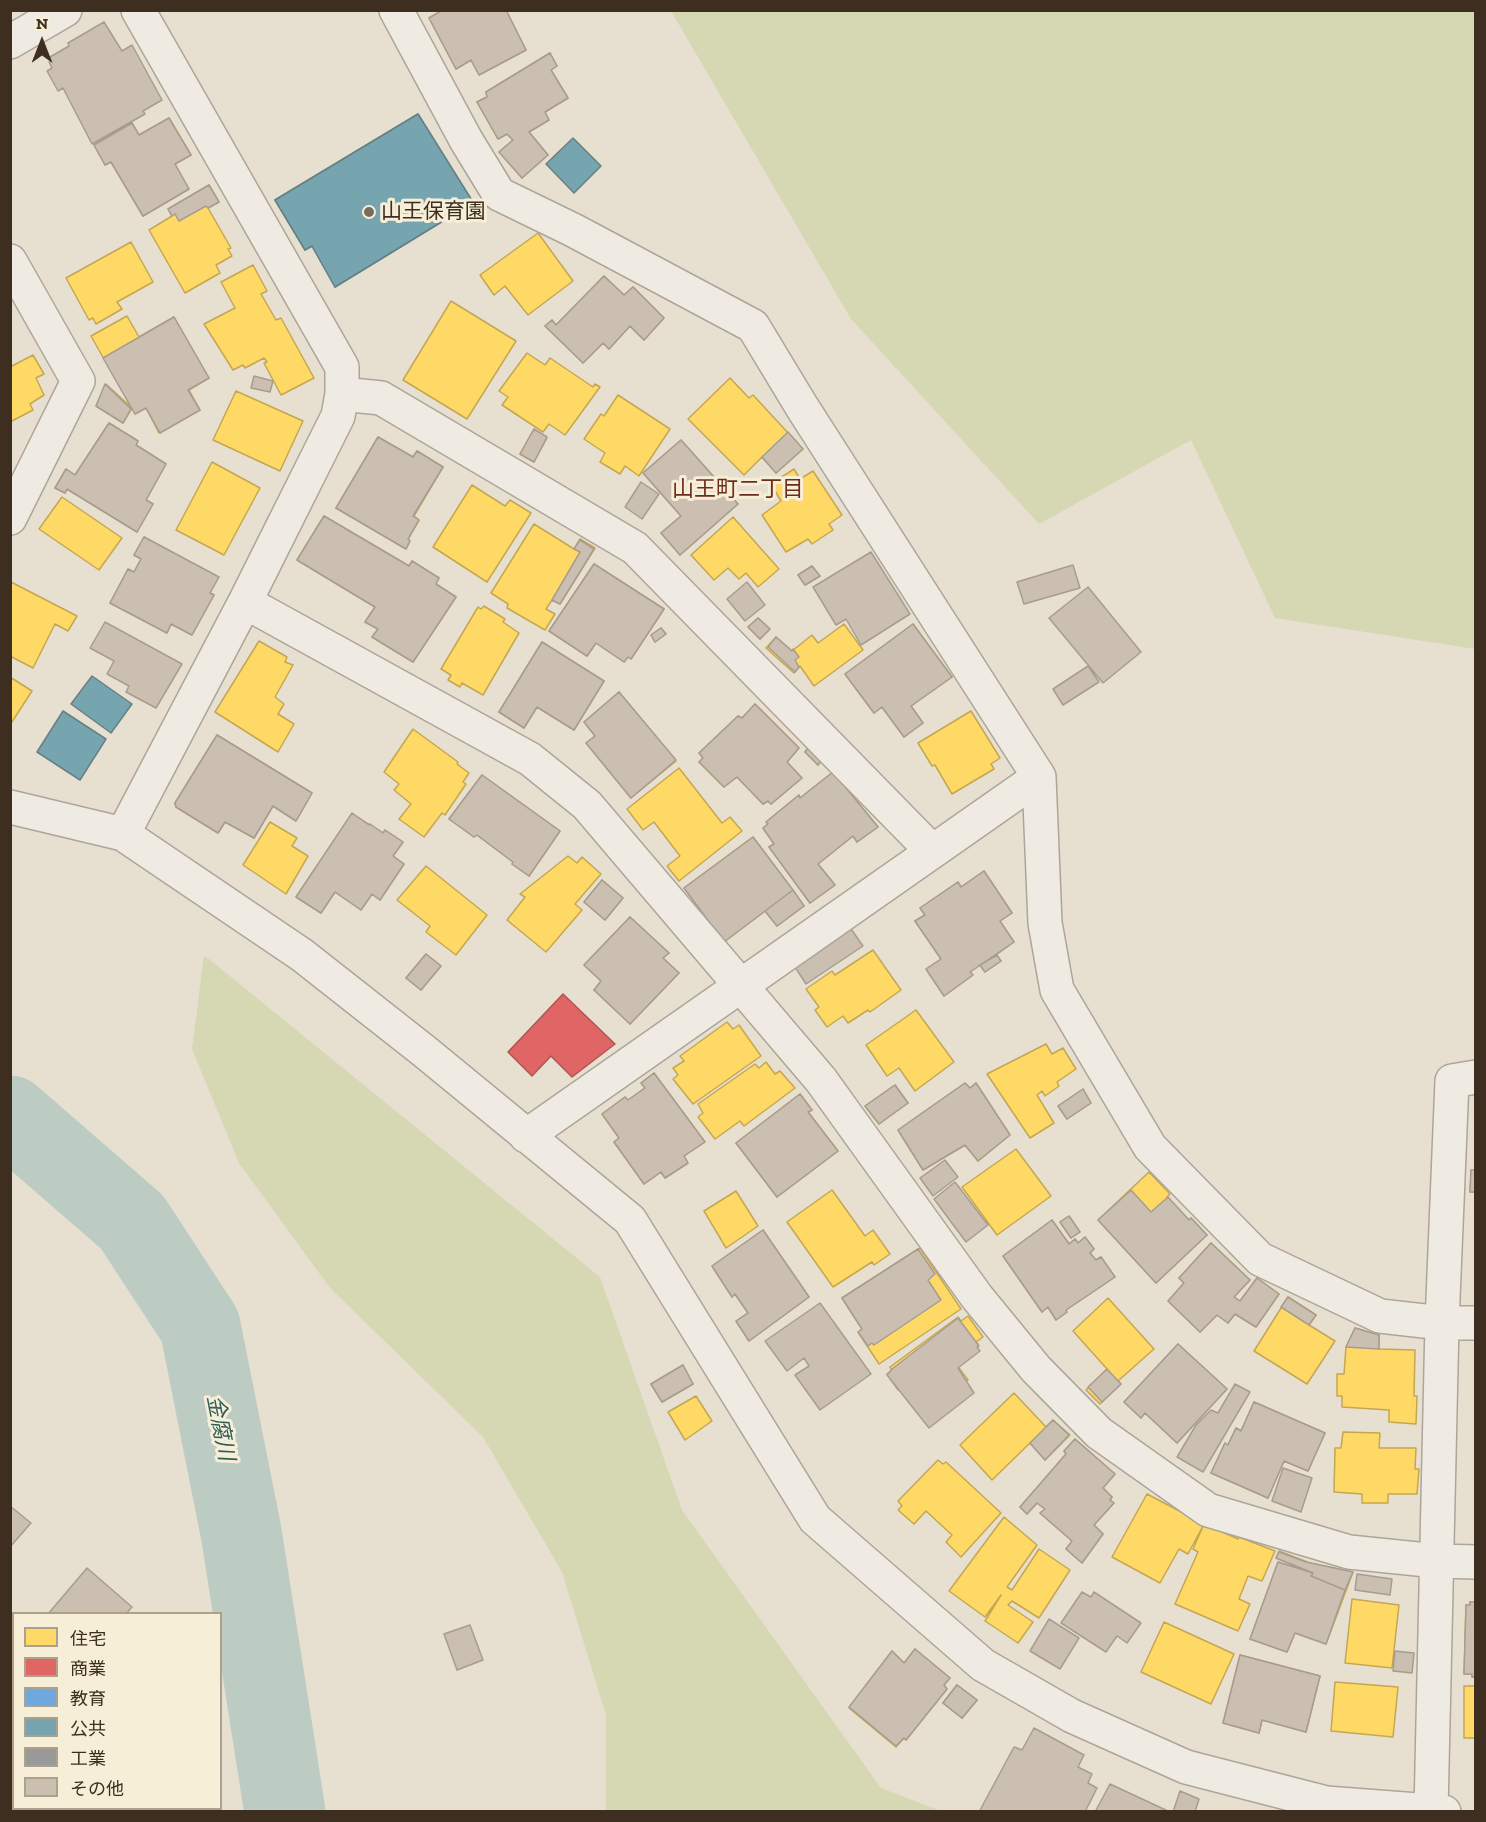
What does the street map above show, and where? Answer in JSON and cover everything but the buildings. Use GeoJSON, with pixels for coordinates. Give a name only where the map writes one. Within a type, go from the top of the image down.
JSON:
{"type":"FeatureCollection","features":[{"type":"Feature","properties":{"kind":"street"},"geometry":{"type":"LineString","coordinates":[[10,42],[65,10]]}},
{"type":"Feature","properties":{"kind":"street"},"geometry":{"type":"LineString","coordinates":[[123,834],[338,416],[342,394],[342,367],[138,10]]}},
{"type":"Feature","properties":{"kind":"street"},"geometry":{"type":"LineString","coordinates":[[396,10],[466,140],[499,194],[573,230],[753,326],[802,407],[1039,777],[1045,923],[1057,990],[1150,1147],[1260,1260],[1380,1316],[1442,1323],[1476,1323]]}},
{"type":"Feature","properties":{"kind":"street"},"geometry":{"type":"LineString","coordinates":[[10,261],[78,381],[10,518]]}},
{"type":"Feature","properties":{"kind":"street"},"geometry":{"type":"LineString","coordinates":[[342,394],[381,398],[635,548],[932,851]]}},
{"type":"Feature","properties":{"kind":"street"},"geometry":{"type":"LineString","coordinates":[[244,602],[530,759],[587,805],[740,987],[822,1080],[984,1306],[1036,1369],[1099,1433],[1208,1510],[1349,1552],[1437,1561],[1476,1562]]}},
{"type":"Feature","properties":{"kind":"street"},"geometry":{"type":"LineString","coordinates":[[526,1136],[1039,777]]}},
{"type":"Feature","properties":{"kind":"street"},"geometry":{"type":"LineString","coordinates":[[10,807],[123,834],[302,955],[424,1051],[630,1220],[816,1519],[983,1665],[1072,1716],[1186,1767],[1326,1803],[1444,1812]]}},
{"type":"Feature","properties":{"kind":"street"},"geometry":{"type":"LineString","coordinates":[[1431,1811],[1442,1323],[1452,1081],[1476,1077]]}},
{"type":"Feature","properties":{"kind":"green space"},"geometry":{"type":"Polygon","coordinates":[[[671,11],[1475,11],[1475,649],[1275,618],[1191,440],[1039,524],[851,319],[671,11]]]}},
{"type":"Feature","properties":{"kind":"green space"},"geometry":{"type":"Polygon","coordinates":[[[204,955],[600,1277],[682,1510],[881,1788],[941,1811],[604,1811],[606,1808],[606,1715],[562,1572],[483,1437],[330,1288],[239,1163],[192,1049],[204,955]]]}},
{"type":"Feature","properties":{"kind":"waterway","name":"金腐川"},"geometry":{"type":"LineString","coordinates":[[10,1116],[132,1222],[200,1326],[241,1532],[285,1812]]}},
{"type":"Feature","properties":{"kind":"place","name":"山王保育園"},"geometry":{"type":"Point","coordinates":[369,212]}},
{"type":"Feature","properties":{"kind":"district","name":"山王町二丁目"},"geometry":{"type":"Point","coordinates":[738,490]}}]}
